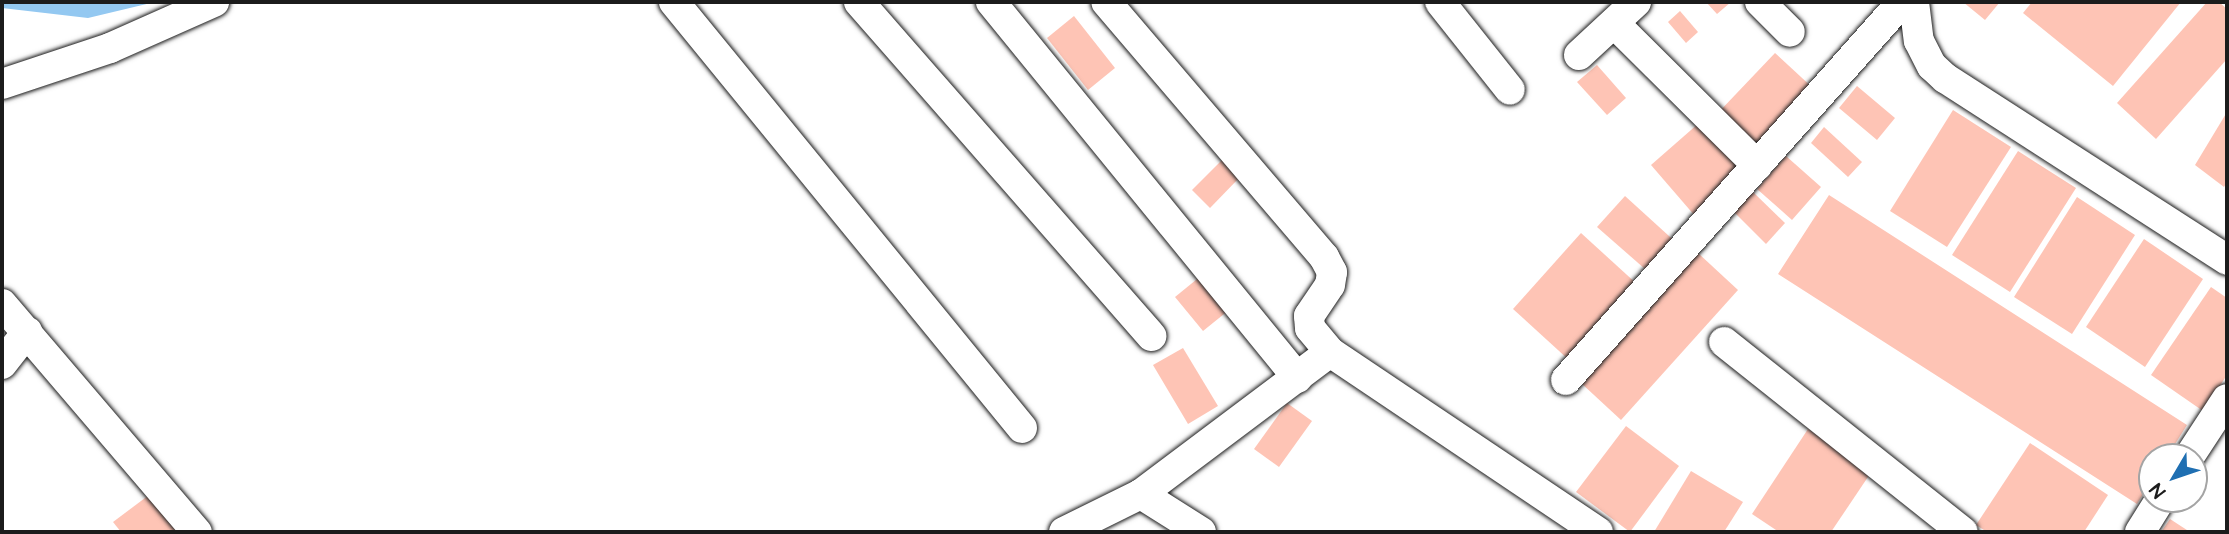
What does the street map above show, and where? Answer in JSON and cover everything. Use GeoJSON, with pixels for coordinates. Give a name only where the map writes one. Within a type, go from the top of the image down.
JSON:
{"type":"FeatureCollection","features":[{"type":"Feature","properties":{"kind":"street"},"geometry":{"type":"LineString","coordinates":[[2,84],[110,48],[214,2]]}},
{"type":"Feature","properties":{"kind":"street"},"geometry":{"type":"LineString","coordinates":[[674,2],[1021,428]]}},
{"type":"Feature","properties":{"kind":"street"},"geometry":{"type":"LineString","coordinates":[[859,2],[1151,336]]}},
{"type":"Feature","properties":{"kind":"street"},"geometry":{"type":"LineString","coordinates":[[991,2],[1298,378]]}},
{"type":"Feature","properties":{"kind":"street"},"geometry":{"type":"LineString","coordinates":[[1106,2],[1324,257],[1332,272],[1330,285],[1309,316],[1310,328],[1330,352],[1598,532]]}},
{"type":"Feature","properties":{"kind":"street"},"geometry":{"type":"LineString","coordinates":[[1440,2],[1510,90]]}},
{"type":"Feature","properties":{"kind":"street"},"geometry":{"type":"LineString","coordinates":[[1579,55],[1636,2]]}},
{"type":"Feature","properties":{"kind":"street"},"geometry":{"type":"LineString","coordinates":[[1760,2],[1790,32]]}},
{"type":"Feature","properties":{"kind":"street"},"geometry":{"type":"LineString","coordinates":[[1566,380],[1902,2]]}},
{"type":"Feature","properties":{"kind":"street"},"geometry":{"type":"LineString","coordinates":[[1914,2],[1919,41],[1932,66],[1945,78],[2227,260]]}},
{"type":"Feature","properties":{"kind":"street"},"geometry":{"type":"LineString","coordinates":[[1614,23],[1757,165]]}},
{"type":"Feature","properties":{"kind":"street"},"geometry":{"type":"LineString","coordinates":[[2,304],[197,532]]}},
{"type":"Feature","properties":{"kind":"street"},"geometry":{"type":"LineString","coordinates":[[2,364],[27,332]]}},
{"type":"Feature","properties":{"kind":"street"},"geometry":{"type":"LineString","coordinates":[[1724,342],[1963,532]]}},
{"type":"Feature","properties":{"kind":"street"},"geometry":{"type":"LineString","coordinates":[[1064,532],[1141,494],[1330,352]]}},
{"type":"Feature","properties":{"kind":"street"},"geometry":{"type":"LineString","coordinates":[[2198,443],[2227,399]]}},
{"type":"Feature","properties":{"kind":"street"},"geometry":{"type":"LineString","coordinates":[[1141,494],[1201,532]]}},
{"type":"Feature","properties":{"kind":"street"},"geometry":{"type":"LineString","coordinates":[[2140,532],[2152,513]]}},
{"type":"Feature","properties":{"kind":"water"},"geometry":{"type":"Polygon","coordinates":[[[2,2],[155,2],[88,18],[2,8],[2,2]]]}},
{"type":"Feature","properties":{"kind":"building"},"geometry":{"type":"Polygon","coordinates":[[[1706,2],[1731,2],[1717,14],[1706,2]]]}},
{"type":"Feature","properties":{"kind":"building"},"geometry":{"type":"Polygon","coordinates":[[[1963,2],[2000,2],[1985,20],[1963,2]]]}},
{"type":"Feature","properties":{"kind":"building"},"geometry":{"type":"Polygon","coordinates":[[[2032,2],[2181,2],[2113,86],[2023,13],[2032,2]]]}},
{"type":"Feature","properties":{"kind":"building"},"geometry":{"type":"Polygon","coordinates":[[[2207,2],[2219,2],[2227,9],[2227,59],[2156,139],[2117,103],[2207,2]]]}},
{"type":"Feature","properties":{"kind":"building"},"geometry":{"type":"Polygon","coordinates":[[[1680,11],[1698,32],[1686,43],[1668,22],[1680,11]]]}},
{"type":"Feature","properties":{"kind":"building"},"geometry":{"type":"Polygon","coordinates":[[[1074,16],[1115,68],[1088,90],[1047,38],[1074,16]]]}},
{"type":"Feature","properties":{"kind":"building"},"geometry":{"type":"Polygon","coordinates":[[[1775,53],[1814,89],[1756,152],[1716,115],[1775,53]]]}},
{"type":"Feature","properties":{"kind":"building"},"geometry":{"type":"Polygon","coordinates":[[[1597,65],[1626,98],[1607,115],[1577,82],[1597,65]]]}},
{"type":"Feature","properties":{"kind":"building"},"geometry":{"type":"Polygon","coordinates":[[[1857,86],[1895,118],[1877,140],[1839,108],[1857,86]]]}},
{"type":"Feature","properties":{"kind":"building"},"geometry":{"type":"Polygon","coordinates":[[[1953,110],[2011,147],[1947,247],[1890,211],[1953,110]]]}},
{"type":"Feature","properties":{"kind":"building"},"geometry":{"type":"Polygon","coordinates":[[[2227,112],[2227,182],[2224,187],[2195,165],[2227,112]]]}},
{"type":"Feature","properties":{"kind":"building"},"geometry":{"type":"Polygon","coordinates":[[[1699,123],[1744,173],[1695,216],[1651,165],[1699,123]]]}},
{"type":"Feature","properties":{"kind":"building"},"geometry":{"type":"Polygon","coordinates":[[[1824,127],[1862,162],[1848,177],[1811,143],[1824,127]]]}},
{"type":"Feature","properties":{"kind":"building"},"geometry":{"type":"Polygon","coordinates":[[[2018,151],[2076,188],[2010,292],[1952,255],[2018,151]]]}},
{"type":"Feature","properties":{"kind":"building"},"geometry":{"type":"Polygon","coordinates":[[[1786,156],[1821,187],[1792,220],[1757,189],[1786,156]]]}},
{"type":"Feature","properties":{"kind":"building"},"geometry":{"type":"Polygon","coordinates":[[[1224,158],[1241,176],[1210,208],[1192,190],[1224,158]]]}},
{"type":"Feature","properties":{"kind":"building"},"geometry":{"type":"Polygon","coordinates":[[[1752,191],[1785,223],[1766,244],[1733,211],[1752,191]]]}},
{"type":"Feature","properties":{"kind":"building"},"geometry":{"type":"Polygon","coordinates":[[[1829,195],[2187,425],[2176,443],[2138,443],[2137,504],[1778,274],[1829,195]]]}},
{"type":"Feature","properties":{"kind":"building"},"geometry":{"type":"Polygon","coordinates":[[[1625,196],[1680,246],[1653,276],[1597,227],[1625,196]]]}},
{"type":"Feature","properties":{"kind":"building"},"geometry":{"type":"Polygon","coordinates":[[[2077,197],[2135,235],[2072,334],[2014,297],[2077,197]]]}},
{"type":"Feature","properties":{"kind":"building"},"geometry":{"type":"Polygon","coordinates":[[[1581,233],[1638,285],[1570,361],[1513,309],[1581,233]]]}},
{"type":"Feature","properties":{"kind":"building"},"geometry":{"type":"Polygon","coordinates":[[[2144,239],[2203,279],[2145,367],[2086,327],[2144,239]]]}},
{"type":"Feature","properties":{"kind":"building"},"geometry":{"type":"Polygon","coordinates":[[[1698,253],[1738,290],[1621,420],[1581,383],[1698,253]]]}},
{"type":"Feature","properties":{"kind":"building"},"geometry":{"type":"Polygon","coordinates":[[[1202,275],[1229,310],[1203,331],[1175,297],[1202,275]]]}},
{"type":"Feature","properties":{"kind":"building"},"geometry":{"type":"Polygon","coordinates":[[[2211,287],[2227,298],[2227,375],[2203,411],[2151,375],[2211,287]]]}},
{"type":"Feature","properties":{"kind":"building"},"geometry":{"type":"Polygon","coordinates":[[[1183,348],[1218,406],[1188,424],[1153,365],[1183,348]]]}},
{"type":"Feature","properties":{"kind":"building"},"geometry":{"type":"Polygon","coordinates":[[[1287,403],[1312,421],[1279,467],[1254,449],[1287,403]]]}},
{"type":"Feature","properties":{"kind":"building"},"geometry":{"type":"Polygon","coordinates":[[[1626,426],[1679,466],[1630,532],[1576,492],[1626,426]]]}},
{"type":"Feature","properties":{"kind":"building"},"geometry":{"type":"Polygon","coordinates":[[[1808,429],[1872,471],[1831,532],[1779,532],[1752,514],[1808,429]]]}},
{"type":"Feature","properties":{"kind":"building"},"geometry":{"type":"Polygon","coordinates":[[[2030,443],[2108,495],[2084,532],[1987,532],[1976,525],[2030,443]]]}},
{"type":"Feature","properties":{"kind":"building"},"geometry":{"type":"Polygon","coordinates":[[[1691,471],[1743,502],[1724,532],[1654,532],[1691,471]]]}},
{"type":"Feature","properties":{"kind":"building"},"geometry":{"type":"Polygon","coordinates":[[[153,492],[184,532],[121,532],[113,522],[153,492]]]}},
{"type":"Feature","properties":{"kind":"building"},"geometry":{"type":"Polygon","coordinates":[[[2170,519],[2190,532],[2161,532],[2170,519]]]}}]}
